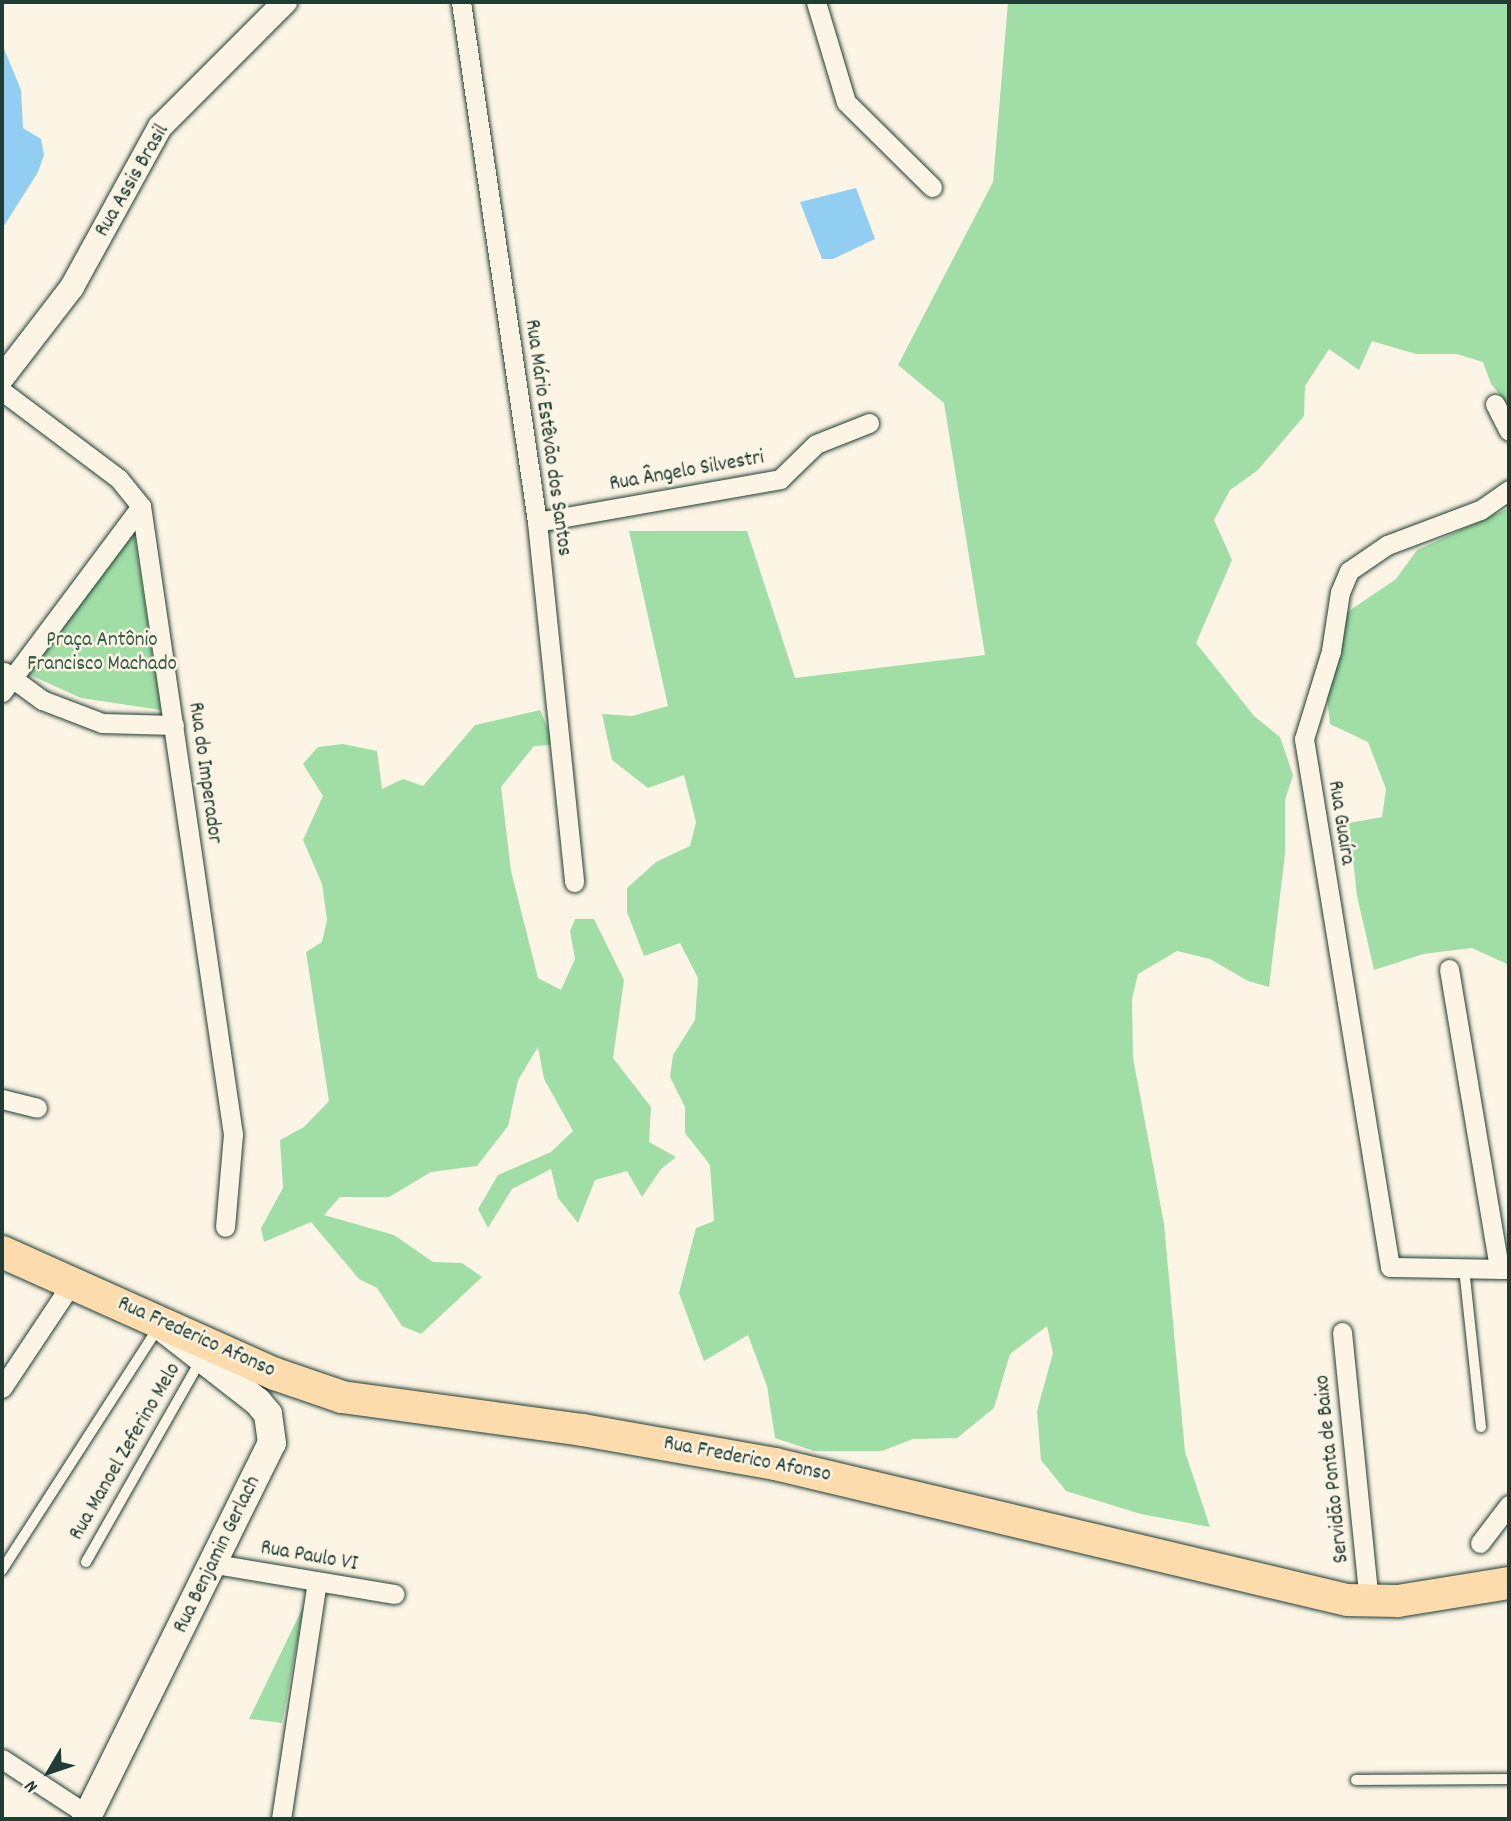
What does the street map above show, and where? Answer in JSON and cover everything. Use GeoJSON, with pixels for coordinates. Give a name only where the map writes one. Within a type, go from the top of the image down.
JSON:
{"type":"FeatureCollection","features":[{"type":"Feature","properties":{"kind":"main road","name":"Rua Frederico Afonso"},"geometry":{"type":"LineString","coordinates":[[2,1252],[275,1374],[342,1397],[704,1450],[886,1488],[1309,1592],[1369,1602],[1509,1583]]}},
{"type":"Feature","properties":{"kind":"main road","name":"Rua Benjamin Gerlach"},"geometry":{"type":"LineString","coordinates":[[87,1817],[215,1564],[273,1432],[268,1414],[258,1402],[200,1361],[161,1322]]}},
{"type":"Feature","properties":{"kind":"street","name":"Rua Assis Brasil"},"geometry":{"type":"LineString","coordinates":[[2,378],[72,287],[160,127],[285,2]]}},
{"type":"Feature","properties":{"kind":"street","name":"Rua Mário Estêvão dos Santos"},"geometry":{"type":"LineString","coordinates":[[461,2],[537,522],[574,882]]}},
{"type":"Feature","properties":{"kind":"street"},"geometry":{"type":"LineString","coordinates":[[816,2],[846,102],[932,187]]}},
{"type":"Feature","properties":{"kind":"street"},"geometry":{"type":"LineString","coordinates":[[2,391],[119,480],[141,506],[5,680],[42,700],[103,723],[174,725]]}},
{"type":"Feature","properties":{"kind":"street"},"geometry":{"type":"LineString","coordinates":[[1495,404],[1509,431]]}},
{"type":"Feature","properties":{"kind":"street","name":"Rua Ângelo Silvestri"},"geometry":{"type":"LineString","coordinates":[[537,522],[780,479],[816,444],[869,423]]}},
{"type":"Feature","properties":{"kind":"street","name":"Rua Guaíra"},"geometry":{"type":"LineString","coordinates":[[1464,1268],[1390,1267],[1304,739],[1328,663],[1340,592],[1349,571],[1387,545],[1480,510],[1509,490]]}},
{"type":"Feature","properties":{"kind":"street","name":"Rua do Imperador"},"geometry":{"type":"LineString","coordinates":[[141,506],[233,1134],[225,1227]]}},
{"type":"Feature","properties":{"kind":"street"},"geometry":{"type":"LineString","coordinates":[[1449,969],[1504,1269],[1464,1268]]}},
{"type":"Feature","properties":{"kind":"street"},"geometry":{"type":"LineString","coordinates":[[2,1099],[37,1108]]}},
{"type":"Feature","properties":{"kind":"street"},"geometry":{"type":"LineString","coordinates":[[2,1388],[71,1284]]}},
{"type":"Feature","properties":{"kind":"street","name":"Servidão Ponta de Baixo"},"geometry":{"type":"LineString","coordinates":[[1342,1332],[1369,1602]]}},
{"type":"Feature","properties":{"kind":"street"},"geometry":{"type":"LineString","coordinates":[[1480,1543],[1509,1505]]}},
{"type":"Feature","properties":{"kind":"street","name":"Rua Paulo VI"},"geometry":{"type":"LineString","coordinates":[[215,1564],[394,1594]]}},
{"type":"Feature","properties":{"kind":"street"},"geometry":{"type":"LineString","coordinates":[[281,1819],[317,1581]]}},
{"type":"Feature","properties":{"kind":"street"},"geometry":{"type":"LineString","coordinates":[[2,1759],[87,1817]]}},
{"type":"Feature","properties":{"kind":"lane"},"geometry":{"type":"LineString","coordinates":[[1464,1268],[1481,1427]]}},
{"type":"Feature","properties":{"kind":"lane"},"geometry":{"type":"LineString","coordinates":[[2,1570],[161,1322]]}},
{"type":"Feature","properties":{"kind":"lane","name":"Rua Manoel Zeferino Melo"},"geometry":{"type":"LineString","coordinates":[[86,1562],[200,1361]]}},
{"type":"Feature","properties":{"kind":"lane"},"geometry":{"type":"LineString","coordinates":[[1356,1780],[1509,1779]]}},
{"type":"Feature","properties":{"kind":"green space"},"geometry":{"type":"Polygon","coordinates":[[[1008,2],[1509,2],[1509,406],[1491,384],[1483,362],[1457,354],[1416,354],[1372,341],[1359,370],[1329,349],[1305,386],[1304,416],[1258,470],[1230,490],[1214,520],[1232,560],[1196,643],[1254,716],[1280,737],[1293,775],[1285,800],[1285,854],[1269,987],[1248,981],[1210,959],[1177,951],[1138,974],[1132,999],[1133,1058],[1164,1224],[1185,1452],[1210,1527],[1141,1514],[1066,1491],[1041,1460],[1037,1411],[1053,1353],[1047,1326],[1010,1354],[994,1408],[957,1438],[913,1439],[882,1451],[814,1451],[775,1438],[767,1386],[748,1335],[704,1361],[679,1293],[696,1228],[714,1221],[710,1165],[685,1133],[685,1107],[670,1077],[673,1055],[695,1020],[698,978],[680,943],[644,956],[627,912],[627,888],[656,862],[690,846],[696,822],[684,775],[648,788],[612,760],[602,714],[632,716],[668,706],[629,531],[747,531],[795,678],[985,655],[944,403],[898,365],[993,182],[1008,2]]]}},
{"type":"Feature","properties":{"kind":"green space"},"geometry":{"type":"Polygon","coordinates":[[[1509,508],[1509,965],[1472,948],[1423,954],[1374,970],[1357,896],[1349,823],[1382,817],[1386,789],[1368,742],[1330,724],[1326,687],[1346,613],[1396,579],[1417,550],[1509,508]]]}},
{"type":"Feature","properties":{"kind":"green space","name":"Praça Antônio Francisco Machado"},"geometry":{"type":"Polygon","coordinates":[[[133,526],[161,710],[81,698],[28,674],[133,526]]]}},
{"type":"Feature","properties":{"kind":"green space"},"geometry":{"type":"Polygon","coordinates":[[[540,710],[555,745],[534,746],[501,787],[511,871],[538,978],[561,990],[575,959],[570,931],[575,919],[594,919],[624,980],[613,1058],[651,1107],[649,1142],[676,1157],[661,1169],[642,1197],[627,1171],[595,1180],[578,1223],[558,1198],[551,1169],[512,1189],[488,1228],[478,1209],[498,1175],[551,1152],[573,1131],[544,1079],[538,1047],[518,1080],[508,1126],[477,1166],[431,1172],[389,1197],[340,1197],[324,1215],[394,1235],[433,1262],[462,1263],[482,1277],[421,1334],[402,1326],[377,1288],[359,1279],[311,1222],[264,1242],[261,1228],[283,1188],[280,1140],[304,1127],[329,1101],[306,952],[322,942],[327,920],[322,884],[303,840],[323,796],[303,764],[318,747],[343,744],[377,751],[382,789],[403,779],[423,786],[475,725],[540,710]]]}},
{"type":"Feature","properties":{"kind":"green space"},"geometry":{"type":"Polygon","coordinates":[[[304,1605],[282,1723],[249,1719],[304,1605]]]}},
{"type":"Feature","properties":{"kind":"water"},"geometry":{"type":"Polygon","coordinates":[[[2,44],[21,90],[23,128],[41,139],[44,155],[38,172],[2,229],[2,44]]]}},
{"type":"Feature","properties":{"kind":"water"},"geometry":{"type":"Polygon","coordinates":[[[856,188],[875,239],[833,259],[822,259],[800,202],[856,188]]]}}]}
